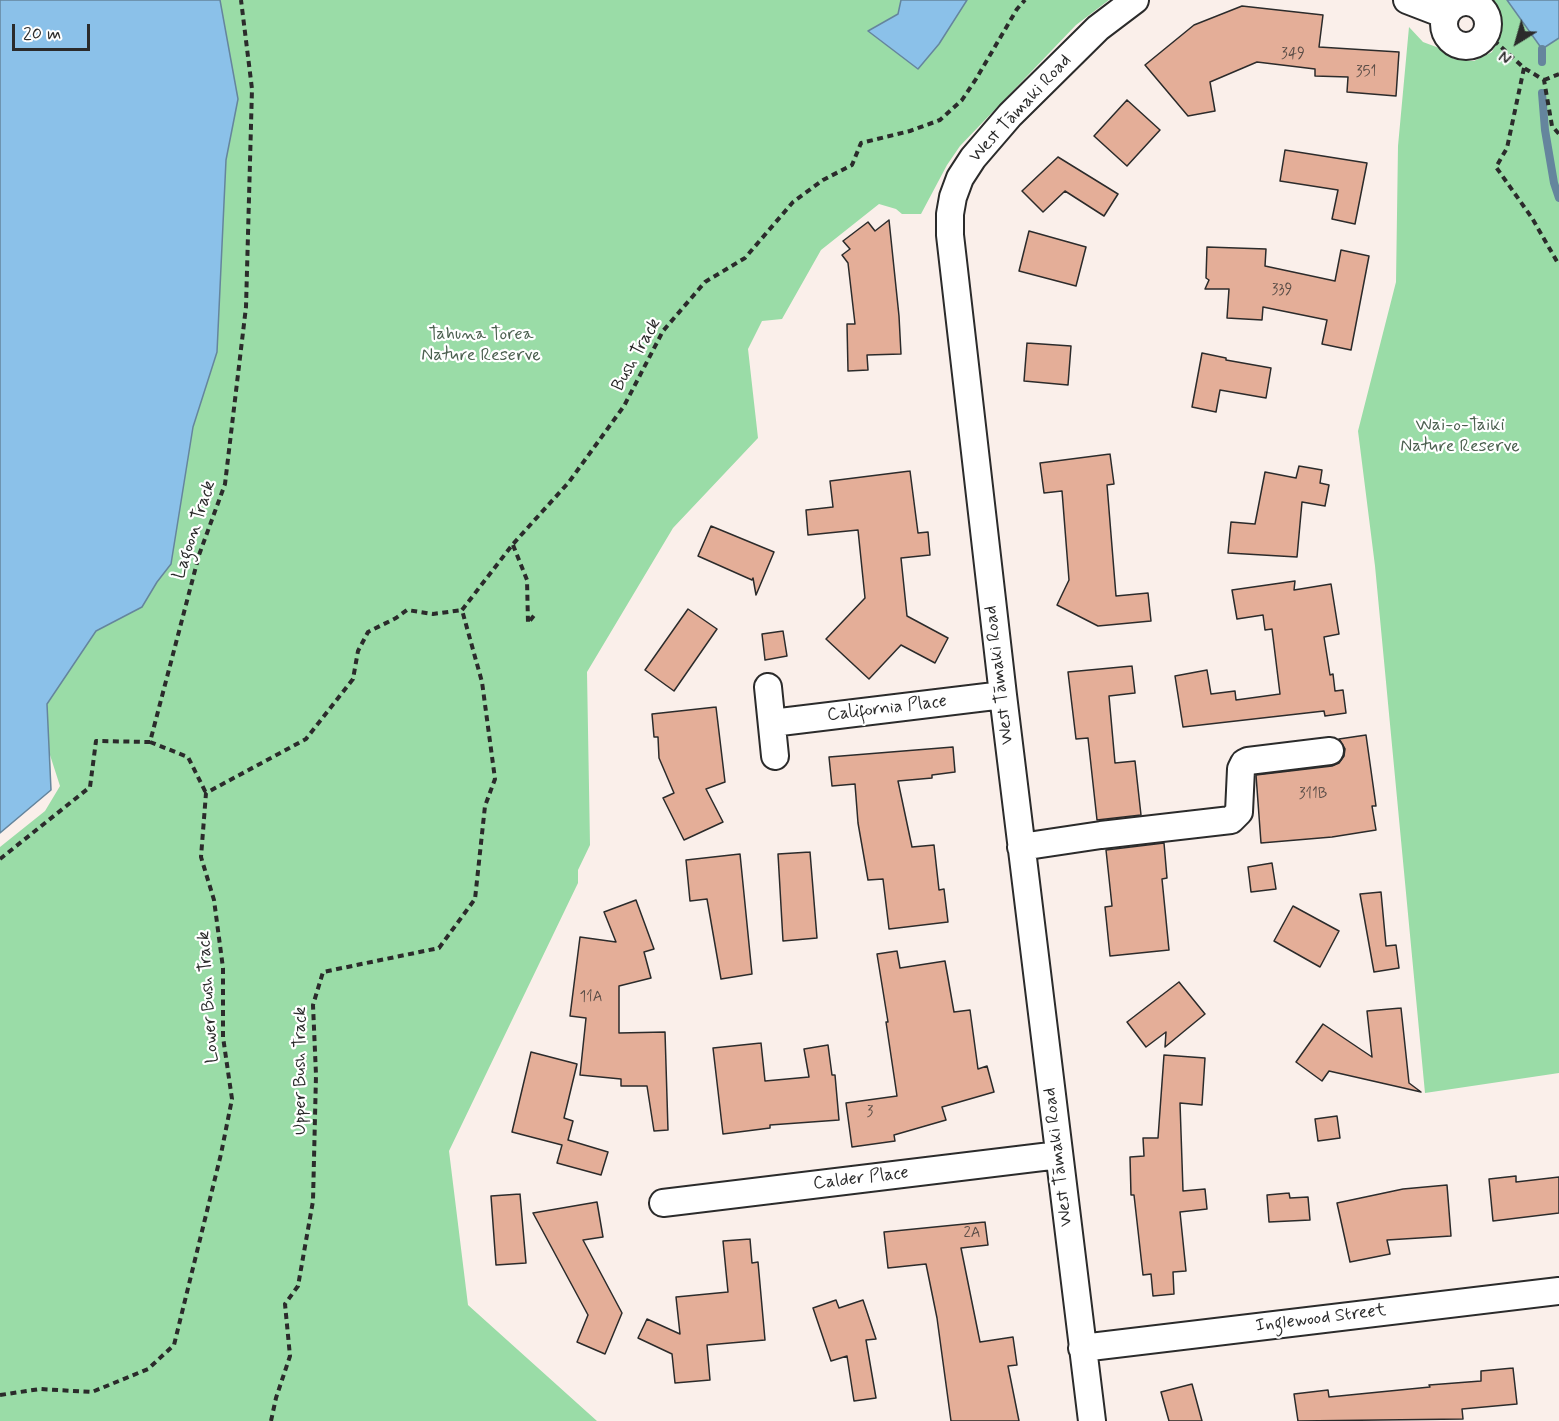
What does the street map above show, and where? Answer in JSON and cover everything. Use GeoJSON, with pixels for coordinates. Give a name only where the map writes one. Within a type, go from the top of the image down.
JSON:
{"type":"FeatureCollection","features":[{"type":"Feature","properties":{"kind":"street","name":"West Tāmaki Road"},"geometry":{"type":"LineString","coordinates":[[1092,1421],[1021,846],[950,235],[953,197],[960,178],[973,158],[1010,115],[1098,28],[1135,0]]}},
{"type":"Feature","properties":{"kind":"street"},"geometry":{"type":"LineString","coordinates":[[1407,0],[1446,15],[1455,5],[1468,2],[1475,4],[1481,8],[1488,20],[1486,33]]}},
{"type":"Feature","properties":{"kind":"street"},"geometry":{"type":"LineString","coordinates":[[768,687],[775,756]]}},
{"type":"Feature","properties":{"kind":"street","name":"California Place"},"geometry":{"type":"LineString","coordinates":[[772,723],[1003,695]]}},
{"type":"Feature","properties":{"kind":"street"},"geometry":{"type":"LineString","coordinates":[[1021,846],[1231,820],[1239,812],[1241,769],[1244,763],[1330,751]]}},
{"type":"Feature","properties":{"kind":"street","name":"Calder Place"},"geometry":{"type":"LineString","coordinates":[[663,1203],[1059,1155]]}},
{"type":"Feature","properties":{"kind":"street","name":"Inglewood Street"},"geometry":{"type":"LineString","coordinates":[[1082,1348],[1559,1291]]}},
{"type":"Feature","properties":{"kind":"path","name":"Lagoon Track"},"geometry":{"type":"LineString","coordinates":[[150,741],[199,555],[225,484],[247,284],[252,89],[241,0]]}},
{"type":"Feature","properties":{"kind":"path","name":"Bush Track"},"geometry":{"type":"LineString","coordinates":[[462,610],[513,544],[569,482],[624,406],[663,331],[705,282],[745,258],[793,202],[823,180],[852,165],[861,143],[910,131],[940,120],[962,100],[1017,9],[1025,0]]}},
{"type":"Feature","properties":{"kind":"path"},"geometry":{"type":"LineString","coordinates":[[1486,33],[1524,68],[1544,80],[1552,126],[1559,134]]}},
{"type":"Feature","properties":{"kind":"path"},"geometry":{"type":"LineString","coordinates":[[1524,68],[1507,148],[1496,167],[1532,218],[1559,265]]}},
{"type":"Feature","properties":{"kind":"path"},"geometry":{"type":"LineString","coordinates":[[1544,80],[1559,74]]}},
{"type":"Feature","properties":{"kind":"path"},"geometry":{"type":"LineString","coordinates":[[513,544],[527,580],[528,622],[536,613]]}},
{"type":"Feature","properties":{"kind":"path"},"geometry":{"type":"LineString","coordinates":[[0,859],[90,787],[96,741],[150,741],[188,757],[206,793],[306,739],[353,679],[358,651],[368,632],[407,610],[433,614],[462,610]]}},
{"type":"Feature","properties":{"kind":"path","name":"Upper Bush Track"},"geometry":{"type":"LineString","coordinates":[[271,1421],[290,1356],[285,1304],[298,1286],[313,1201],[316,1075],[313,1005],[323,972],[439,948],[474,900],[485,806],[495,780],[482,682],[462,610]]}},
{"type":"Feature","properties":{"kind":"path","name":"Lower Bush Track"},"geometry":{"type":"LineString","coordinates":[[0,1395],[40,1389],[92,1392],[119,1383],[148,1369],[174,1346],[221,1154],[232,1099],[224,1037],[223,968],[214,900],[201,856],[206,793]]}},
{"type":"Feature","properties":{"kind":"green space","name":"Tahuna Torea Nature Reserve"},"geometry":{"type":"Polygon","coordinates":[[[0,0],[1109,0],[1076,25],[960,146],[947,165],[921,214],[902,214],[896,209],[879,204],[821,250],[782,319],[762,321],[748,349],[758,438],[673,528],[587,672],[590,845],[578,870],[578,883],[449,1151],[468,1305],[597,1421],[0,1421],[0,847],[45,811],[60,786],[50,755],[51,790],[0,833],[0,0]]]}},
{"type":"Feature","properties":{"kind":"green space","name":"Wai-o-Taiki Nature Reserve"},"geometry":{"type":"Polygon","coordinates":[[[1491,0],[1559,0],[1559,1073],[1425,1093],[1375,566],[1358,431],[1396,282],[1398,146],[1409,27],[1423,42],[1439,48],[1454,59],[1474,61],[1492,52],[1500,35],[1500,12],[1491,0]]]}},
{"type":"Feature","properties":{"kind":"water"},"geometry":{"type":"Polygon","coordinates":[[[0,0],[220,0],[238,99],[226,160],[217,352],[193,427],[171,564],[142,607],[96,631],[47,704],[51,790],[0,833],[0,0]]]}},
{"type":"Feature","properties":{"kind":"water"},"geometry":{"type":"Polygon","coordinates":[[[901,0],[967,0],[939,44],[918,69],[868,31],[898,14],[901,0]]]}},
{"type":"Feature","properties":{"kind":"water"},"geometry":{"type":"Polygon","coordinates":[[[1507,0],[1559,0],[1559,38],[1542,49],[1507,0]]]}},
{"type":"Feature","properties":{"kind":"building"},"geometry":{"type":"Polygon","coordinates":[[[1242,6],[1323,15],[1319,47],[1399,52],[1396,96],[1347,92],[1348,77],[1315,76],[1315,69],[1257,62],[1210,82],[1215,111],[1188,116],[1145,65],[1194,25],[1242,6]]]}},
{"type":"Feature","properties":{"kind":"building"},"geometry":{"type":"Polygon","coordinates":[[[1127,100],[1160,130],[1127,166],[1094,136],[1127,100]]]}},
{"type":"Feature","properties":{"kind":"building"},"geometry":{"type":"Polygon","coordinates":[[[1285,150],[1367,163],[1355,224],[1332,219],[1338,190],[1280,181],[1285,150]]]}},
{"type":"Feature","properties":{"kind":"building"},"geometry":{"type":"Polygon","coordinates":[[[1058,157],[1118,194],[1104,216],[1065,191],[1043,212],[1022,191],[1058,157]]]}},
{"type":"Feature","properties":{"kind":"building"},"geometry":{"type":"Polygon","coordinates":[[[889,220],[901,354],[867,355],[868,370],[848,371],[847,324],[855,324],[848,263],[842,255],[850,249],[843,241],[868,222],[875,231],[889,220]]]}},
{"type":"Feature","properties":{"kind":"building"},"geometry":{"type":"Polygon","coordinates":[[[1029,231],[1086,247],[1076,286],[1019,271],[1029,231]]]}},
{"type":"Feature","properties":{"kind":"building"},"geometry":{"type":"Polygon","coordinates":[[[1207,247],[1266,249],[1265,266],[1335,281],[1341,250],[1369,256],[1351,350],[1322,344],[1327,320],[1263,307],[1262,320],[1227,318],[1229,289],[1205,289],[1209,280],[1206,278],[1207,247]]]}},
{"type":"Feature","properties":{"kind":"building"},"geometry":{"type":"Polygon","coordinates":[[[1027,343],[1071,346],[1068,385],[1024,381],[1027,343]]]}},
{"type":"Feature","properties":{"kind":"building"},"geometry":{"type":"Polygon","coordinates":[[[1202,353],[1271,368],[1266,398],[1220,390],[1216,412],[1192,407],[1202,353]]]}},
{"type":"Feature","properties":{"kind":"building"},"geometry":{"type":"Polygon","coordinates":[[[1110,454],[1114,484],[1107,485],[1116,596],[1148,593],[1151,621],[1098,626],[1057,605],[1069,580],[1062,491],[1044,493],[1040,463],[1110,454]]]}},
{"type":"Feature","properties":{"kind":"building"},"geometry":{"type":"Polygon","coordinates":[[[1299,466],[1322,470],[1320,483],[1329,485],[1325,506],[1302,502],[1297,557],[1228,553],[1231,522],[1255,524],[1265,472],[1296,478],[1299,466]]]}},
{"type":"Feature","properties":{"kind":"building"},"geometry":{"type":"Polygon","coordinates":[[[910,471],[918,533],[928,532],[930,555],[901,558],[907,616],[948,638],[935,663],[901,645],[869,679],[826,639],[865,598],[858,530],[808,535],[806,510],[833,507],[830,481],[910,471]]]}},
{"type":"Feature","properties":{"kind":"building"},"geometry":{"type":"Polygon","coordinates":[[[711,526],[774,552],[756,595],[753,578],[752,580],[698,556],[711,526]]]}},
{"type":"Feature","properties":{"kind":"building"},"geometry":{"type":"Polygon","coordinates":[[[1295,581],[1294,590],[1331,584],[1339,634],[1324,637],[1330,675],[1333,674],[1335,691],[1343,690],[1346,713],[1325,716],[1324,711],[1183,727],[1175,676],[1207,670],[1211,694],[1235,691],[1236,700],[1280,694],[1272,629],[1265,630],[1263,615],[1237,619],[1232,590],[1295,581]]]}},
{"type":"Feature","properties":{"kind":"building"},"geometry":{"type":"Polygon","coordinates":[[[688,609],[717,629],[674,691],[645,670],[688,609]]]}},
{"type":"Feature","properties":{"kind":"building"},"geometry":{"type":"Polygon","coordinates":[[[783,631],[787,656],[765,660],[762,634],[783,631]]]}},
{"type":"Feature","properties":{"kind":"building"},"geometry":{"type":"Polygon","coordinates":[[[1132,666],[1135,693],[1109,696],[1115,763],[1135,761],[1141,815],[1097,820],[1088,738],[1076,739],[1068,672],[1132,666]]]}},
{"type":"Feature","properties":{"kind":"building"},"geometry":{"type":"Polygon","coordinates":[[[716,707],[725,782],[706,789],[723,822],[684,840],[663,798],[674,793],[659,758],[658,737],[654,737],[652,714],[716,707]]]}},
{"type":"Feature","properties":{"kind":"building"},"geometry":{"type":"Polygon","coordinates":[[[1366,735],[1376,806],[1372,806],[1376,830],[1332,837],[1261,843],[1256,775],[1332,766],[1339,763],[1344,756],[1345,749],[1339,739],[1366,735]]]}},
{"type":"Feature","properties":{"kind":"building"},"geometry":{"type":"Polygon","coordinates":[[[953,747],[955,772],[932,775],[932,778],[898,781],[912,847],[934,845],[939,890],[944,889],[948,922],[889,929],[883,879],[868,880],[858,823],[855,784],[832,786],[829,757],[953,747]]]}},
{"type":"Feature","properties":{"kind":"building"},"geometry":{"type":"Polygon","coordinates":[[[1164,843],[1167,878],[1162,879],[1169,950],[1110,956],[1105,907],[1112,906],[1106,850],[1164,843]]]}},
{"type":"Feature","properties":{"kind":"building"},"geometry":{"type":"Polygon","coordinates":[[[810,852],[817,938],[783,941],[778,854],[810,852]]]}},
{"type":"Feature","properties":{"kind":"building"},"geometry":{"type":"Polygon","coordinates":[[[740,854],[752,974],[721,979],[707,899],[690,901],[686,860],[740,854]]]}},
{"type":"Feature","properties":{"kind":"building"},"geometry":{"type":"Polygon","coordinates":[[[1272,863],[1276,889],[1251,892],[1248,867],[1272,863]]]}},
{"type":"Feature","properties":{"kind":"building"},"geometry":{"type":"Polygon","coordinates":[[[1381,892],[1386,946],[1396,945],[1399,968],[1374,972],[1360,894],[1381,892]]]}},
{"type":"Feature","properties":{"kind":"building"},"geometry":{"type":"Polygon","coordinates":[[[636,900],[654,949],[644,952],[651,978],[619,986],[619,1033],[665,1032],[668,1130],[654,1131],[647,1086],[621,1086],[621,1079],[580,1075],[586,1018],[570,1016],[580,937],[616,942],[604,912],[636,900]]]}},
{"type":"Feature","properties":{"kind":"building"},"geometry":{"type":"Polygon","coordinates":[[[1293,906],[1339,931],[1320,967],[1274,941],[1293,906]]]}},
{"type":"Feature","properties":{"kind":"building"},"geometry":{"type":"Polygon","coordinates":[[[897,951],[900,968],[945,961],[954,1012],[970,1010],[978,1069],[987,1066],[994,1092],[942,1107],[946,1120],[894,1135],[895,1141],[852,1147],[846,1103],[897,1096],[877,954],[897,951]]]}},
{"type":"Feature","properties":{"kind":"building"},"geometry":{"type":"Polygon","coordinates":[[[1179,982],[1205,1014],[1165,1047],[1166,1032],[1146,1047],[1127,1022],[1179,982]]]}},
{"type":"Feature","properties":{"kind":"building"},"geometry":{"type":"Polygon","coordinates":[[[1401,1008],[1409,1083],[1421,1092],[1329,1071],[1322,1081],[1296,1062],[1323,1024],[1372,1057],[1367,1011],[1401,1008]]]}},
{"type":"Feature","properties":{"kind":"building"},"geometry":{"type":"Polygon","coordinates":[[[761,1043],[765,1081],[809,1077],[804,1049],[828,1045],[832,1075],[835,1075],[839,1120],[770,1125],[770,1128],[723,1134],[713,1048],[761,1043]]]}},
{"type":"Feature","properties":{"kind":"building"},"geometry":{"type":"Polygon","coordinates":[[[531,1052],[577,1064],[564,1118],[573,1121],[568,1140],[608,1152],[601,1175],[557,1163],[562,1145],[512,1132],[531,1052]]]}},
{"type":"Feature","properties":{"kind":"building"},"geometry":{"type":"Polygon","coordinates":[[[1164,1055],[1205,1058],[1202,1105],[1180,1103],[1183,1191],[1205,1189],[1207,1209],[1180,1212],[1186,1271],[1173,1272],[1174,1294],[1153,1296],[1151,1274],[1143,1275],[1134,1195],[1131,1195],[1130,1157],[1144,1156],[1143,1138],[1158,1138],[1164,1055]]]}},
{"type":"Feature","properties":{"kind":"building"},"geometry":{"type":"Polygon","coordinates":[[[1337,1116],[1340,1138],[1318,1141],[1315,1119],[1337,1116]]]}},
{"type":"Feature","properties":{"kind":"building"},"geometry":{"type":"Polygon","coordinates":[[[1516,1176],[1516,1182],[1559,1177],[1559,1213],[1493,1221],[1489,1179],[1516,1176]]]}},
{"type":"Feature","properties":{"kind":"building"},"geometry":{"type":"Polygon","coordinates":[[[1447,1185],[1451,1236],[1387,1240],[1390,1254],[1350,1262],[1337,1203],[1403,1189],[1447,1185]]]}},
{"type":"Feature","properties":{"kind":"building"},"geometry":{"type":"Polygon","coordinates":[[[1289,1193],[1290,1198],[1308,1197],[1310,1220],[1269,1222],[1267,1195],[1289,1193]]]}},
{"type":"Feature","properties":{"kind":"building"},"geometry":{"type":"Polygon","coordinates":[[[520,1194],[526,1263],[496,1265],[491,1196],[520,1194]]]}},
{"type":"Feature","properties":{"kind":"building"},"geometry":{"type":"Polygon","coordinates":[[[597,1202],[603,1237],[583,1240],[622,1313],[605,1354],[577,1342],[588,1315],[533,1213],[597,1202]]]}},
{"type":"Feature","properties":{"kind":"building"},"geometry":{"type":"Polygon","coordinates":[[[985,1222],[988,1245],[961,1248],[980,1342],[1013,1337],[1017,1365],[1008,1366],[1019,1421],[951,1421],[937,1318],[926,1264],[888,1268],[884,1232],[985,1222]]]}},
{"type":"Feature","properties":{"kind":"building"},"geometry":{"type":"Polygon","coordinates":[[[750,1239],[752,1263],[758,1262],[765,1340],[707,1345],[710,1380],[675,1383],[672,1354],[638,1338],[647,1319],[680,1334],[676,1297],[728,1292],[723,1241],[750,1239]]]}},
{"type":"Feature","properties":{"kind":"building"},"geometry":{"type":"Polygon","coordinates":[[[836,1300],[839,1308],[863,1300],[876,1339],[866,1340],[876,1398],[854,1401],[847,1356],[831,1361],[813,1308],[836,1300]]]}},
{"type":"Feature","properties":{"kind":"building"},"geometry":{"type":"Polygon","coordinates":[[[1513,1368],[1517,1404],[1462,1409],[1463,1419],[1298,1421],[1294,1394],[1328,1390],[1329,1397],[1481,1381],[1481,1371],[1513,1368]]]}},
{"type":"Feature","properties":{"kind":"building"},"geometry":{"type":"Polygon","coordinates":[[[1192,1384],[1202,1421],[1169,1421],[1161,1392],[1192,1384]]]}},
{"type":"Feature","properties":{"kind":"waterway"},"geometry":{"type":"LineString","coordinates":[[1542,49],[1542,62]]}},
{"type":"Feature","properties":{"kind":"waterway"},"geometry":{"type":"LineString","coordinates":[[1542,93],[1545,130],[1554,183],[1559,198]]}}]}
